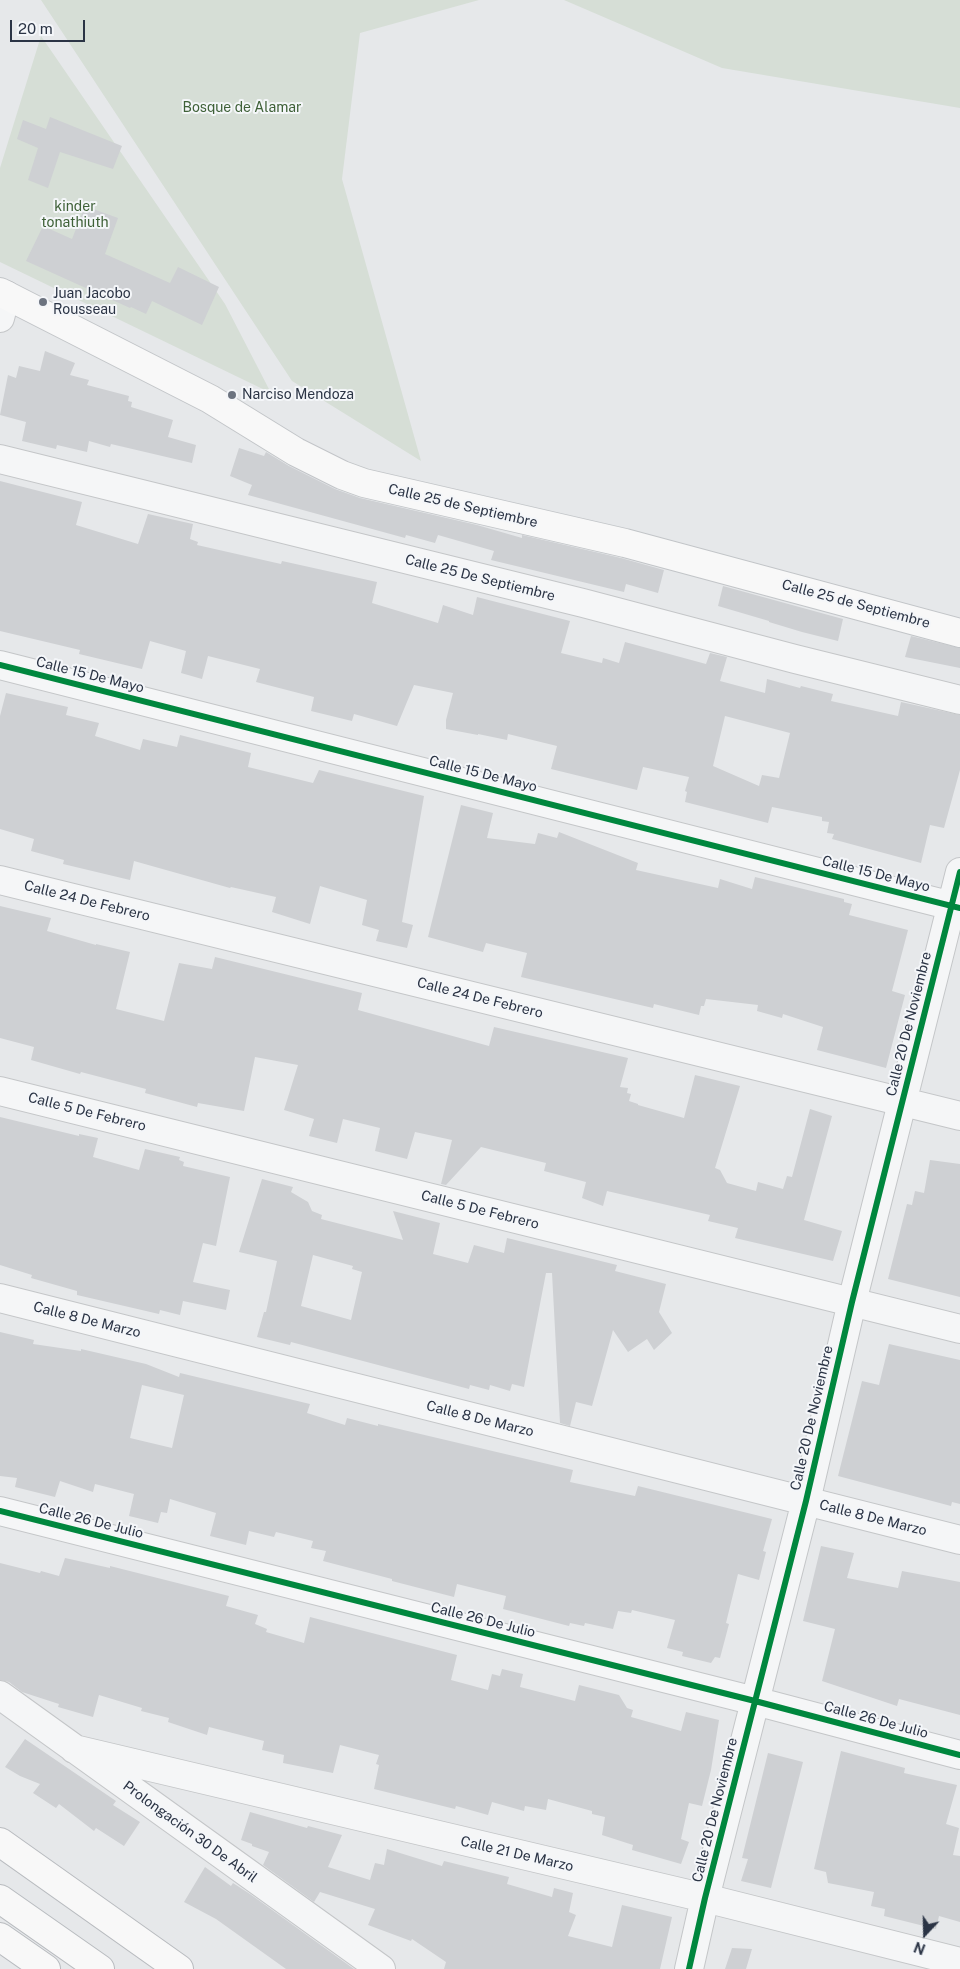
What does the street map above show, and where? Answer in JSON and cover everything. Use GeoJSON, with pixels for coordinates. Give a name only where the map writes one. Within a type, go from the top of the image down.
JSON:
{"type":"FeatureCollection","features":[{"type":"Feature","properties":{"kind":"main road","name":"Calle 25 de Septiembre"},"geometry":{"type":"LineString","coordinates":[[2,302],[210,399],[296,452],[342,475],[364,483],[624,543],[960,633]]}},
{"type":"Feature","properties":{"kind":"main road"},"geometry":{"type":"LineString","coordinates":[[0,1842],[179,1969]]}},
{"type":"Feature","properties":{"kind":"main road"},"geometry":{"type":"LineString","coordinates":[[0,1899],[100,1969]]}},
{"type":"Feature","properties":{"kind":"main road"},"geometry":{"type":"LineString","coordinates":[[0,1937],[46,1969]]}},
{"type":"Feature","properties":{"kind":"street","name":"Calle 25 De Septiembre"},"geometry":{"type":"LineString","coordinates":[[0,459],[583,603],[960,700]]}},
{"type":"Feature","properties":{"kind":"street","name":"Calle 15 De Mayo"},"geometry":{"type":"LineString","coordinates":[[0,665],[955,907]]}},
{"type":"Feature","properties":{"kind":"street","name":"Calle 20 De Noviembre"},"geometry":{"type":"LineString","coordinates":[[689,1969],[705,1898],[806,1501],[852,1302],[955,907],[960,872]]}},
{"type":"Feature","properties":{"kind":"street","name":"Calle 24 De Febrero"},"geometry":{"type":"LineString","coordinates":[[0,880],[960,1116]]}},
{"type":"Feature","properties":{"kind":"street","name":"Calle 5 De Febrero"},"geometry":{"type":"LineString","coordinates":[[0,1091],[960,1329]]}},
{"type":"Feature","properties":{"kind":"street","name":"Calle 8 De Marzo"},"geometry":{"type":"LineString","coordinates":[[0,1298],[960,1540]]}},
{"type":"Feature","properties":{"kind":"street","name":"Calle 26 De Julio"},"geometry":{"type":"LineString","coordinates":[[0,1511],[755,1701],[960,1755]]}},
{"type":"Feature","properties":{"kind":"street","name":"Prolongación 30 De Abril"},"geometry":{"type":"LineString","coordinates":[[0,1695],[381,1969]]}},
{"type":"Feature","properties":{"kind":"street","name":"Calle 21 De Marzo"},"geometry":{"type":"LineString","coordinates":[[74,1749],[705,1898],[960,1962]]}},
{"type":"Feature","properties":{"kind":"green space","name":"Bosque de Alamar"},"geometry":{"type":"Polygon","coordinates":[[[41,0],[479,0],[360,33],[342,179],[421,461],[292,381],[41,0]]]}},
{"type":"Feature","properties":{"kind":"green space"},"geometry":{"type":"Polygon","coordinates":[[[564,0],[960,0],[960,108],[722,68],[564,0]]]}},
{"type":"Feature","properties":{"kind":"green space","name":"kinder tonathiuth"},"geometry":{"type":"Polygon","coordinates":[[[41,36],[225,304],[271,393],[0,262],[0,168],[41,36]]]}},
{"type":"Feature","properties":{"kind":"building"},"geometry":{"type":"Polygon","coordinates":[[[50,117],[122,146],[113,169],[60,152],[48,188],[28,180],[38,148],[17,139],[23,120],[46,129],[50,117]]]}},
{"type":"Feature","properties":{"kind":"building"},"geometry":{"type":"Polygon","coordinates":[[[85,206],[118,218],[105,254],[170,283],[178,267],[219,287],[202,325],[152,301],[146,314],[26,261],[43,226],[72,239],[85,206]]]}},
{"type":"Feature","properties":{"kind":"building"},"geometry":{"type":"Polygon","coordinates":[[[45,351],[75,363],[70,375],[89,380],[87,385],[129,396],[128,401],[132,402],[131,407],[173,420],[168,437],[196,445],[192,463],[111,444],[110,447],[89,441],[87,452],[57,445],[56,449],[22,441],[26,422],[0,415],[8,375],[16,378],[19,366],[40,371],[45,351]]]}},
{"type":"Feature","properties":{"kind":"building"},"geometry":{"type":"Polygon","coordinates":[[[239,448],[264,456],[266,452],[335,489],[360,498],[477,525],[522,538],[522,535],[621,558],[664,570],[658,593],[626,584],[624,592],[491,560],[494,551],[438,535],[435,543],[406,535],[405,538],[248,495],[252,485],[230,476],[239,448]]]}},
{"type":"Feature","properties":{"kind":"building"},"geometry":{"type":"Polygon","coordinates":[[[0,481],[82,502],[76,525],[138,544],[148,514],[193,524],[190,539],[198,542],[197,545],[281,564],[282,561],[377,582],[372,603],[438,623],[443,605],[473,615],[477,597],[570,621],[561,653],[602,663],[603,658],[619,663],[625,642],[706,664],[710,653],[727,657],[720,681],[765,693],[767,679],[833,694],[831,701],[898,716],[901,702],[960,715],[960,770],[944,828],[930,825],[921,863],[832,839],[834,834],[827,833],[829,822],[822,821],[822,817],[772,807],[768,823],[685,802],[687,792],[685,791],[689,777],[643,767],[637,790],[551,769],[557,746],[508,734],[507,740],[446,729],[446,720],[453,693],[414,685],[397,726],[354,714],[352,721],[311,711],[314,697],[256,682],[260,669],[208,656],[202,679],[181,673],[186,651],[150,641],[142,669],[79,654],[80,650],[0,631],[0,481]],[[725,716],[713,766],[759,786],[762,775],[779,778],[790,733],[725,716]]]}},
{"type":"Feature","properties":{"kind":"building"},"geometry":{"type":"Polygon","coordinates":[[[723,586],[843,619],[838,641],[718,606],[723,586]]]}},
{"type":"Feature","properties":{"kind":"building"},"geometry":{"type":"Polygon","coordinates":[[[911,636],[960,648],[960,668],[905,657],[911,636]]]}},
{"type":"Feature","properties":{"kind":"building"},"geometry":{"type":"Polygon","coordinates":[[[6,693],[68,707],[66,715],[99,723],[95,736],[140,750],[143,739],[177,747],[180,735],[251,753],[248,767],[313,783],[319,770],[424,796],[402,922],[413,925],[407,948],[376,941],[379,930],[362,925],[367,900],[320,886],[310,924],[272,912],[276,897],[230,888],[134,861],[130,880],[63,864],[64,860],[31,851],[34,839],[0,829],[0,716],[6,693]]]}},
{"type":"Feature","properties":{"kind":"building"},"geometry":{"type":"Polygon","coordinates":[[[461,805],[493,813],[487,838],[535,844],[538,833],[557,838],[559,832],[638,863],[636,870],[718,888],[720,879],[752,889],[755,877],[844,899],[844,902],[852,904],[849,915],[908,930],[892,991],[905,995],[886,1068],[817,1050],[823,1027],[783,1014],[782,1018],[757,1011],[758,1005],[706,999],[704,1006],[701,1006],[699,1015],[654,1004],[653,1008],[521,977],[527,953],[486,943],[483,952],[428,937],[461,805]]]}},
{"type":"Feature","properties":{"kind":"building"},"geometry":{"type":"Polygon","coordinates":[[[0,906],[51,918],[47,931],[96,945],[130,952],[116,1009],[164,1021],[179,963],[212,969],[215,957],[362,993],[358,1010],[489,1046],[494,1027],[628,1058],[620,1087],[628,1088],[627,1093],[631,1094],[629,1101],[684,1118],[695,1075],[740,1086],[715,1168],[720,1170],[727,1183],[756,1191],[758,1182],[783,1189],[787,1176],[792,1177],[810,1109],[832,1116],[804,1220],[842,1231],[833,1261],[735,1238],[738,1228],[708,1221],[710,1215],[607,1191],[603,1206],[582,1198],[586,1182],[544,1171],[546,1163],[481,1147],[446,1185],[441,1184],[452,1140],[415,1132],[407,1159],[375,1151],[380,1128],[343,1119],[337,1143],[309,1136],[314,1119],[284,1110],[298,1065],[255,1057],[244,1111],[198,1103],[197,1107],[145,1093],[146,1089],[81,1072],[80,1074],[31,1060],[34,1047],[0,1038],[0,906]]]}},
{"type":"Feature","properties":{"kind":"building"},"geometry":{"type":"Polygon","coordinates":[[[0,1117],[79,1136],[79,1134],[98,1138],[93,1157],[139,1170],[145,1149],[180,1157],[179,1160],[184,1162],[183,1166],[230,1177],[216,1246],[203,1243],[193,1282],[230,1290],[226,1310],[183,1301],[180,1315],[160,1310],[159,1314],[77,1295],[77,1291],[31,1278],[32,1275],[0,1265],[0,1117]]]}},
{"type":"Feature","properties":{"kind":"building"},"geometry":{"type":"Polygon","coordinates":[[[930,1160],[960,1164],[960,1297],[888,1279],[907,1204],[912,1205],[915,1191],[924,1193],[930,1160]]]}},
{"type":"Feature","properties":{"kind":"building"},"geometry":{"type":"Polygon","coordinates":[[[262,1179],[293,1187],[291,1192],[308,1202],[312,1211],[322,1215],[321,1219],[403,1240],[393,1211],[440,1223],[433,1254],[468,1263],[474,1245],[504,1253],[507,1238],[617,1265],[615,1271],[666,1284],[659,1312],[672,1333],[654,1350],[647,1339],[628,1352],[613,1330],[592,1406],[576,1402],[570,1426],[560,1423],[552,1273],[546,1273],[524,1387],[512,1384],[510,1391],[490,1385],[489,1390],[470,1385],[469,1389],[291,1342],[290,1345],[257,1337],[264,1312],[266,1312],[277,1261],[239,1252],[262,1179]],[[313,1255],[301,1306],[351,1320],[362,1272],[352,1269],[353,1266],[313,1255]]]}},
{"type":"Feature","properties":{"kind":"building"},"geometry":{"type":"Polygon","coordinates":[[[0,1332],[34,1340],[33,1344],[81,1351],[81,1349],[146,1364],[179,1377],[180,1373],[310,1404],[307,1413],[345,1425],[347,1418],[378,1426],[378,1424],[573,1470],[570,1482],[635,1496],[638,1486],[772,1519],[763,1551],[766,1552],[759,1580],[738,1574],[726,1623],[729,1624],[720,1658],[715,1657],[711,1663],[682,1656],[683,1652],[667,1648],[675,1620],[632,1610],[631,1613],[618,1611],[613,1629],[585,1623],[584,1626],[570,1623],[569,1626],[503,1609],[506,1596],[457,1584],[454,1597],[323,1561],[326,1551],[311,1548],[313,1541],[276,1532],[274,1537],[249,1531],[246,1545],[210,1536],[216,1513],[170,1499],[167,1513],[161,1512],[158,1523],[129,1516],[134,1494],[95,1484],[93,1492],[60,1481],[55,1497],[15,1487],[17,1478],[0,1476],[0,1332]],[[142,1385],[130,1438],[172,1448],[184,1395],[142,1385]]]}},
{"type":"Feature","properties":{"kind":"building"},"geometry":{"type":"Polygon","coordinates":[[[889,1344],[960,1360],[960,1504],[952,1502],[951,1506],[838,1476],[862,1381],[879,1385],[889,1344]]]}},
{"type":"Feature","properties":{"kind":"building"},"geometry":{"type":"Polygon","coordinates":[[[821,1546],[854,1553],[847,1578],[898,1588],[902,1571],[960,1582],[960,1715],[899,1699],[897,1706],[822,1681],[835,1629],[803,1621],[821,1546]]]}},
{"type":"Feature","properties":{"kind":"building"},"geometry":{"type":"Polygon","coordinates":[[[65,1558],[110,1568],[110,1566],[229,1596],[226,1606],[258,1615],[255,1624],[267,1629],[266,1632],[304,1643],[310,1617],[457,1655],[451,1680],[488,1690],[492,1674],[500,1676],[502,1669],[523,1674],[520,1687],[575,1701],[579,1685],[619,1695],[627,1708],[633,1710],[631,1717],[681,1731],[686,1712],[719,1720],[711,1770],[702,1806],[689,1803],[681,1839],[689,1842],[681,1864],[632,1850],[633,1845],[602,1835],[605,1817],[592,1814],[592,1811],[548,1799],[546,1810],[525,1806],[524,1811],[492,1802],[488,1815],[456,1806],[455,1809],[374,1789],[379,1765],[376,1764],[379,1755],[340,1745],[333,1773],[283,1763],[284,1755],[262,1750],[264,1741],[209,1727],[207,1735],[168,1722],[169,1718],[141,1711],[142,1708],[99,1695],[93,1717],[58,1707],[59,1704],[22,1692],[9,1682],[0,1680],[0,1563],[59,1576],[65,1558]]]}},
{"type":"Feature","properties":{"kind":"building"},"geometry":{"type":"Polygon","coordinates":[[[25,1739],[116,1801],[113,1805],[140,1822],[124,1846],[96,1828],[94,1831],[59,1804],[56,1808],[33,1793],[40,1784],[20,1776],[5,1767],[25,1739]]]}},
{"type":"Feature","properties":{"kind":"building"},"geometry":{"type":"Polygon","coordinates":[[[841,1751],[905,1768],[904,1773],[957,1785],[946,1824],[959,1828],[953,1855],[960,1856],[960,1922],[939,1916],[936,1929],[884,1916],[885,1909],[871,1906],[874,1892],[828,1883],[826,1872],[814,1869],[841,1751]]]}},
{"type":"Feature","properties":{"kind":"building"},"geometry":{"type":"Polygon","coordinates":[[[768,1753],[803,1762],[771,1888],[741,1881],[748,1859],[742,1858],[768,1753]]]}},
{"type":"Feature","properties":{"kind":"building"},"geometry":{"type":"Polygon","coordinates":[[[250,1812],[307,1828],[308,1826],[342,1835],[328,1867],[370,1880],[375,1863],[384,1865],[387,1849],[442,1866],[444,1861],[509,1877],[507,1884],[552,1897],[554,1888],[573,1893],[569,1912],[576,1915],[568,1936],[612,1947],[622,1905],[672,1917],[660,1969],[444,1969],[446,1962],[412,1939],[411,1941],[368,1925],[375,1909],[320,1892],[314,1902],[263,1865],[269,1852],[241,1840],[250,1812]]]}},
{"type":"Feature","properties":{"kind":"building"},"geometry":{"type":"Polygon","coordinates":[[[205,1867],[231,1886],[233,1883],[250,1894],[354,1969],[286,1969],[216,1919],[184,1902],[205,1867]]]}},
{"type":"Feature","properties":{"kind":"building"},"geometry":{"type":"Polygon","coordinates":[[[732,1948],[752,1949],[746,1969],[725,1969],[732,1948]]]}},
{"type":"Feature","properties":{"kind":"cycle path"},"geometry":{"type":"LineString","coordinates":[[0,665],[960,908]]}},
{"type":"Feature","properties":{"kind":"cycle path"},"geometry":{"type":"LineString","coordinates":[[689,1969],[705,1898],[806,1501],[852,1302],[960,872]]}},
{"type":"Feature","properties":{"kind":"cycle path"},"geometry":{"type":"LineString","coordinates":[[0,1511],[755,1701],[960,1755]]}},
{"type":"Feature","properties":{"kind":"place","name":"Juan Jacobo Rousseau"},"geometry":{"type":"Point","coordinates":[43,302]}},
{"type":"Feature","properties":{"kind":"place","name":"Narciso Mendoza"},"geometry":{"type":"Point","coordinates":[232,395]}}]}
